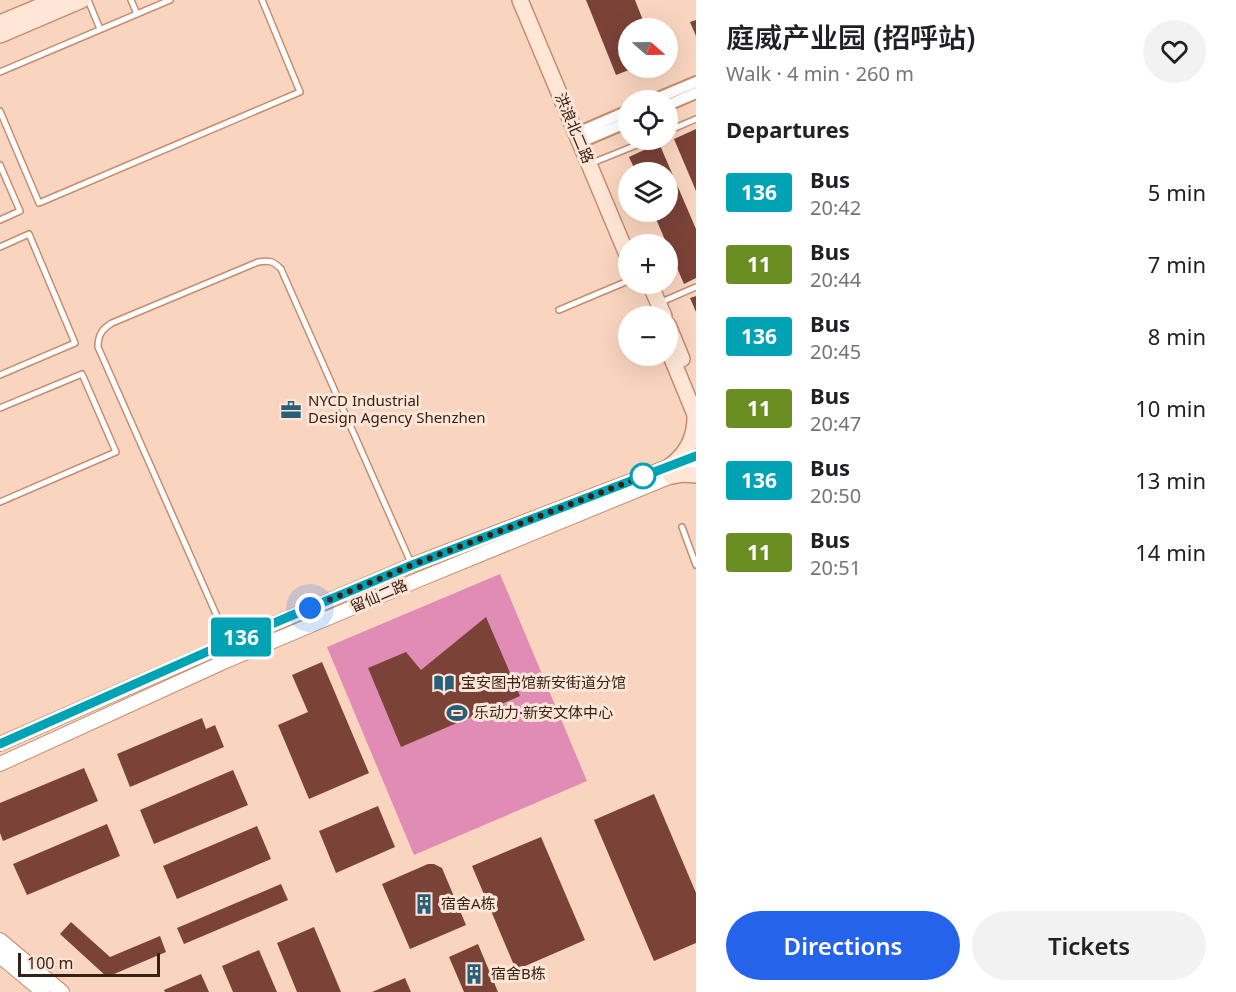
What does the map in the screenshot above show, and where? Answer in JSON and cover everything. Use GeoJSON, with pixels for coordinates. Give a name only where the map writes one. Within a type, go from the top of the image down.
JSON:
{"type":"FeatureCollection","features":[{"type":"Feature","properties":{"kind":"main road"},"geometry":{"type":"LineString","coordinates":[[0,23],[55,0]]}},
{"type":"Feature","properties":{"kind":"main road"},"geometry":{"type":"LineString","coordinates":[[0,35],[82,0]]}},
{"type":"Feature","properties":{"kind":"main road","name":"洪浪北二路"},"geometry":{"type":"LineString","coordinates":[[520,0],[597,161],[629,234]]}},
{"type":"Feature","properties":{"kind":"main road","name":"洪浪北二路"},"geometry":{"type":"LineString","coordinates":[[529,0],[584,136],[620,234]]}},
{"type":"Feature","properties":{"kind":"main road"},"geometry":{"type":"LineString","coordinates":[[678,349],[696,392]]}},
{"type":"Feature","properties":{"kind":"main road"},"geometry":{"type":"LineString","coordinates":[[675,366],[695,416],[695,425],[690,444],[671,471],[696,475]]}},
{"type":"Feature","properties":{"kind":"street"},"geometry":{"type":"LineString","coordinates":[[676,90],[696,82]]}},
{"type":"Feature","properties":{"kind":"street"},"geometry":{"type":"LineString","coordinates":[[678,101],[696,93]]}},
{"type":"Feature","properties":{"kind":"street"},"geometry":{"type":"LineString","coordinates":[[584,136],[618,117]]}},
{"type":"Feature","properties":{"kind":"street"},"geometry":{"type":"LineString","coordinates":[[584,136],[618,125]]}},
{"type":"Feature","properties":{"kind":"street","name":"留仙二路"},"geometry":{"type":"LineString","coordinates":[[0,764],[228,660],[671,471],[696,456]]}},
{"type":"Feature","properties":{"kind":"street","name":"留仙二路"},"geometry":{"type":"LineString","coordinates":[[0,744],[229,642],[412,565],[671,471],[696,466]]}},
{"type":"Feature","properties":{"kind":"street"},"geometry":{"type":"LineString","coordinates":[[0,940],[63,992]]}},
{"type":"Feature","properties":{"kind":"street"},"geometry":{"type":"LineString","coordinates":[[0,956],[43,992]]}},
{"type":"Feature","properties":{"kind":"lane"},"geometry":{"type":"LineString","coordinates":[[88,0],[100,29]]}},
{"type":"Feature","properties":{"kind":"lane"},"geometry":{"type":"LineString","coordinates":[[131,0],[137,14]]}},
{"type":"Feature","properties":{"kind":"lane"},"geometry":{"type":"LineString","coordinates":[[0,72],[170,0]]}},
{"type":"Feature","properties":{"kind":"lane"},"geometry":{"type":"LineString","coordinates":[[0,111],[39,203],[300,92],[262,0]]}},
{"type":"Feature","properties":{"kind":"lane"},"geometry":{"type":"LineString","coordinates":[[678,127],[696,119]]}},
{"type":"Feature","properties":{"kind":"lane"},"geometry":{"type":"LineString","coordinates":[[597,161],[624,150]]}},
{"type":"Feature","properties":{"kind":"lane"},"geometry":{"type":"LineString","coordinates":[[0,165],[20,211],[0,220]]}},
{"type":"Feature","properties":{"kind":"lane"},"geometry":{"type":"LineString","coordinates":[[0,247],[29,234],[75,342],[0,375]]}},
{"type":"Feature","properties":{"kind":"lane"},"geometry":{"type":"LineString","coordinates":[[229,642],[98,347],[101,333],[112,323],[258,262],[272,261],[277,264],[412,565]]}},
{"type":"Feature","properties":{"kind":"lane"},"geometry":{"type":"LineString","coordinates":[[559,310],[618,285]]}},
{"type":"Feature","properties":{"kind":"lane"},"geometry":{"type":"LineString","coordinates":[[667,306],[696,287]]}},
{"type":"Feature","properties":{"kind":"lane"},"geometry":{"type":"LineString","coordinates":[[0,408],[82,374],[116,452],[0,502]]}},
{"type":"Feature","properties":{"kind":"lane"},"geometry":{"type":"LineString","coordinates":[[682,527],[696,565]]}},
{"type":"Feature","properties":{"kind":"shaded area","name":"乐动力·新安文体中心"},"geometry":{"type":"Polygon","coordinates":[[[500,574],[587,781],[414,855],[327,647],[500,574]]]}},
{"type":"Feature","properties":{"kind":"building"},"geometry":{"type":"Polygon","coordinates":[[[586,0],[635,0],[642,18],[618,18],[618,74],[616,75],[586,0]]]}},
{"type":"Feature","properties":{"kind":"building"},"geometry":{"type":"Polygon","coordinates":[[[696,20],[696,36],[690,22],[696,20]]]}},
{"type":"Feature","properties":{"kind":"building"},"geometry":{"type":"Polygon","coordinates":[[[696,129],[696,191],[678,148],[678,137],[696,129]]]}},
{"type":"Feature","properties":{"kind":"building"},"geometry":{"type":"Polygon","coordinates":[[[644,150],[662,150],[667,162],[631,162],[629,157],[644,150]]]}},
{"type":"Feature","properties":{"kind":"building"},"geometry":{"type":"Polygon","coordinates":[[[678,187],[696,229],[696,278],[684,284],[678,270],[678,234],[662,234],[657,222],[678,222],[678,187]]]}},
{"type":"Feature","properties":{"kind":"building"},"geometry":{"type":"Polygon","coordinates":[[[696,296],[696,312],[690,298],[696,296]]]}},
{"type":"Feature","properties":{"kind":"building","name":"宝安图书馆新安街道分馆"},"geometry":{"type":"Polygon","coordinates":[[[486,617],[520,696],[401,747],[368,668],[406,652],[421,670],[486,617]]]}},
{"type":"Feature","properties":{"kind":"building"},"geometry":{"type":"Polygon","coordinates":[[[322,662],[369,773],[309,799],[278,725],[308,712],[292,675],[322,662]]]}},
{"type":"Feature","properties":{"kind":"building"},"geometry":{"type":"Polygon","coordinates":[[[202,718],[206,729],[215,725],[224,747],[130,787],[117,754],[202,718]]]}},
{"type":"Feature","properties":{"kind":"building"},"geometry":{"type":"Polygon","coordinates":[[[84,768],[98,801],[3,841],[0,833],[0,803],[84,768]]]}},
{"type":"Feature","properties":{"kind":"building"},"geometry":{"type":"Polygon","coordinates":[[[233,770],[248,805],[154,844],[140,810],[233,770]]]}},
{"type":"Feature","properties":{"kind":"building"},"geometry":{"type":"Polygon","coordinates":[[[654,794],[696,893],[696,943],[654,961],[594,820],[654,794]]]}},
{"type":"Feature","properties":{"kind":"building"},"geometry":{"type":"Polygon","coordinates":[[[378,806],[395,847],[336,873],[319,831],[378,806]]]}},
{"type":"Feature","properties":{"kind":"building"},"geometry":{"type":"Polygon","coordinates":[[[107,824],[120,856],[27,895],[13,864],[107,824]]]}},
{"type":"Feature","properties":{"kind":"building"},"geometry":{"type":"Polygon","coordinates":[[[257,826],[271,859],[177,899],[163,866],[257,826]]]}},
{"type":"Feature","properties":{"kind":"building"},"geometry":{"type":"Polygon","coordinates":[[[541,837],[585,940],[516,970],[472,866],[541,837]]]}},
{"type":"Feature","properties":{"kind":"building","name":"宿舍A栋"},"geometry":{"type":"Polygon","coordinates":[[[428,864],[442,868],[466,925],[410,949],[382,884],[428,864]]]}},
{"type":"Feature","properties":{"kind":"building"},"geometry":{"type":"Polygon","coordinates":[[[281,884],[288,900],[184,944],[177,928],[281,884]]]}},
{"type":"Feature","properties":{"kind":"building"},"geometry":{"type":"Polygon","coordinates":[[[71,922],[110,957],[160,936],[166,952],[107,977],[60,934],[71,922]]]}},
{"type":"Feature","properties":{"kind":"building"},"geometry":{"type":"Polygon","coordinates":[[[314,927],[341,992],[297,992],[277,943],[314,927]]]}},
{"type":"Feature","properties":{"kind":"building","name":"宿舍B栋"},"geometry":{"type":"Polygon","coordinates":[[[478,944],[498,992],[464,992],[449,957],[478,944]]]}},
{"type":"Feature","properties":{"kind":"building"},"geometry":{"type":"Polygon","coordinates":[[[259,950],[277,992],[233,992],[222,966],[259,950]]]}},
{"type":"Feature","properties":{"kind":"building"},"geometry":{"type":"Polygon","coordinates":[[[201,974],[209,992],[165,992],[164,990],[201,974]]]}},
{"type":"Feature","properties":{"kind":"building"},"geometry":{"type":"Polygon","coordinates":[[[405,978],[411,992],[372,992],[405,978]]]}},
{"type":"Feature","properties":{"kind":"bus line","name":"136"},"geometry":{"type":"LineString","coordinates":[[0,744],[229,642],[412,565],[696,456]]}},
{"type":"Feature","properties":{"kind":"place","name":"NYCD Industrial Design Agency Shenzhen"},"geometry":{"type":"Point","coordinates":[291,410]}},
{"type":"Feature","properties":{"kind":"place","name":"宝安图书馆新安街道分馆"},"geometry":{"type":"Point","coordinates":[444,683]}},
{"type":"Feature","properties":{"kind":"place","name":"乐动力·新安文体中心"},"geometry":{"type":"Point","coordinates":[457,713]}},
{"type":"Feature","properties":{"kind":"place","name":"宿舍A栋"},"geometry":{"type":"Point","coordinates":[424,904]}},
{"type":"Feature","properties":{"kind":"place","name":"宿舍B栋"},"geometry":{"type":"Point","coordinates":[474,974]}},
{"type":"Feature","properties":{"kind":"route"},"geometry":{"type":"LineString","coordinates":[[310,608],[412,565],[649,474],[643,476]]}}]}
